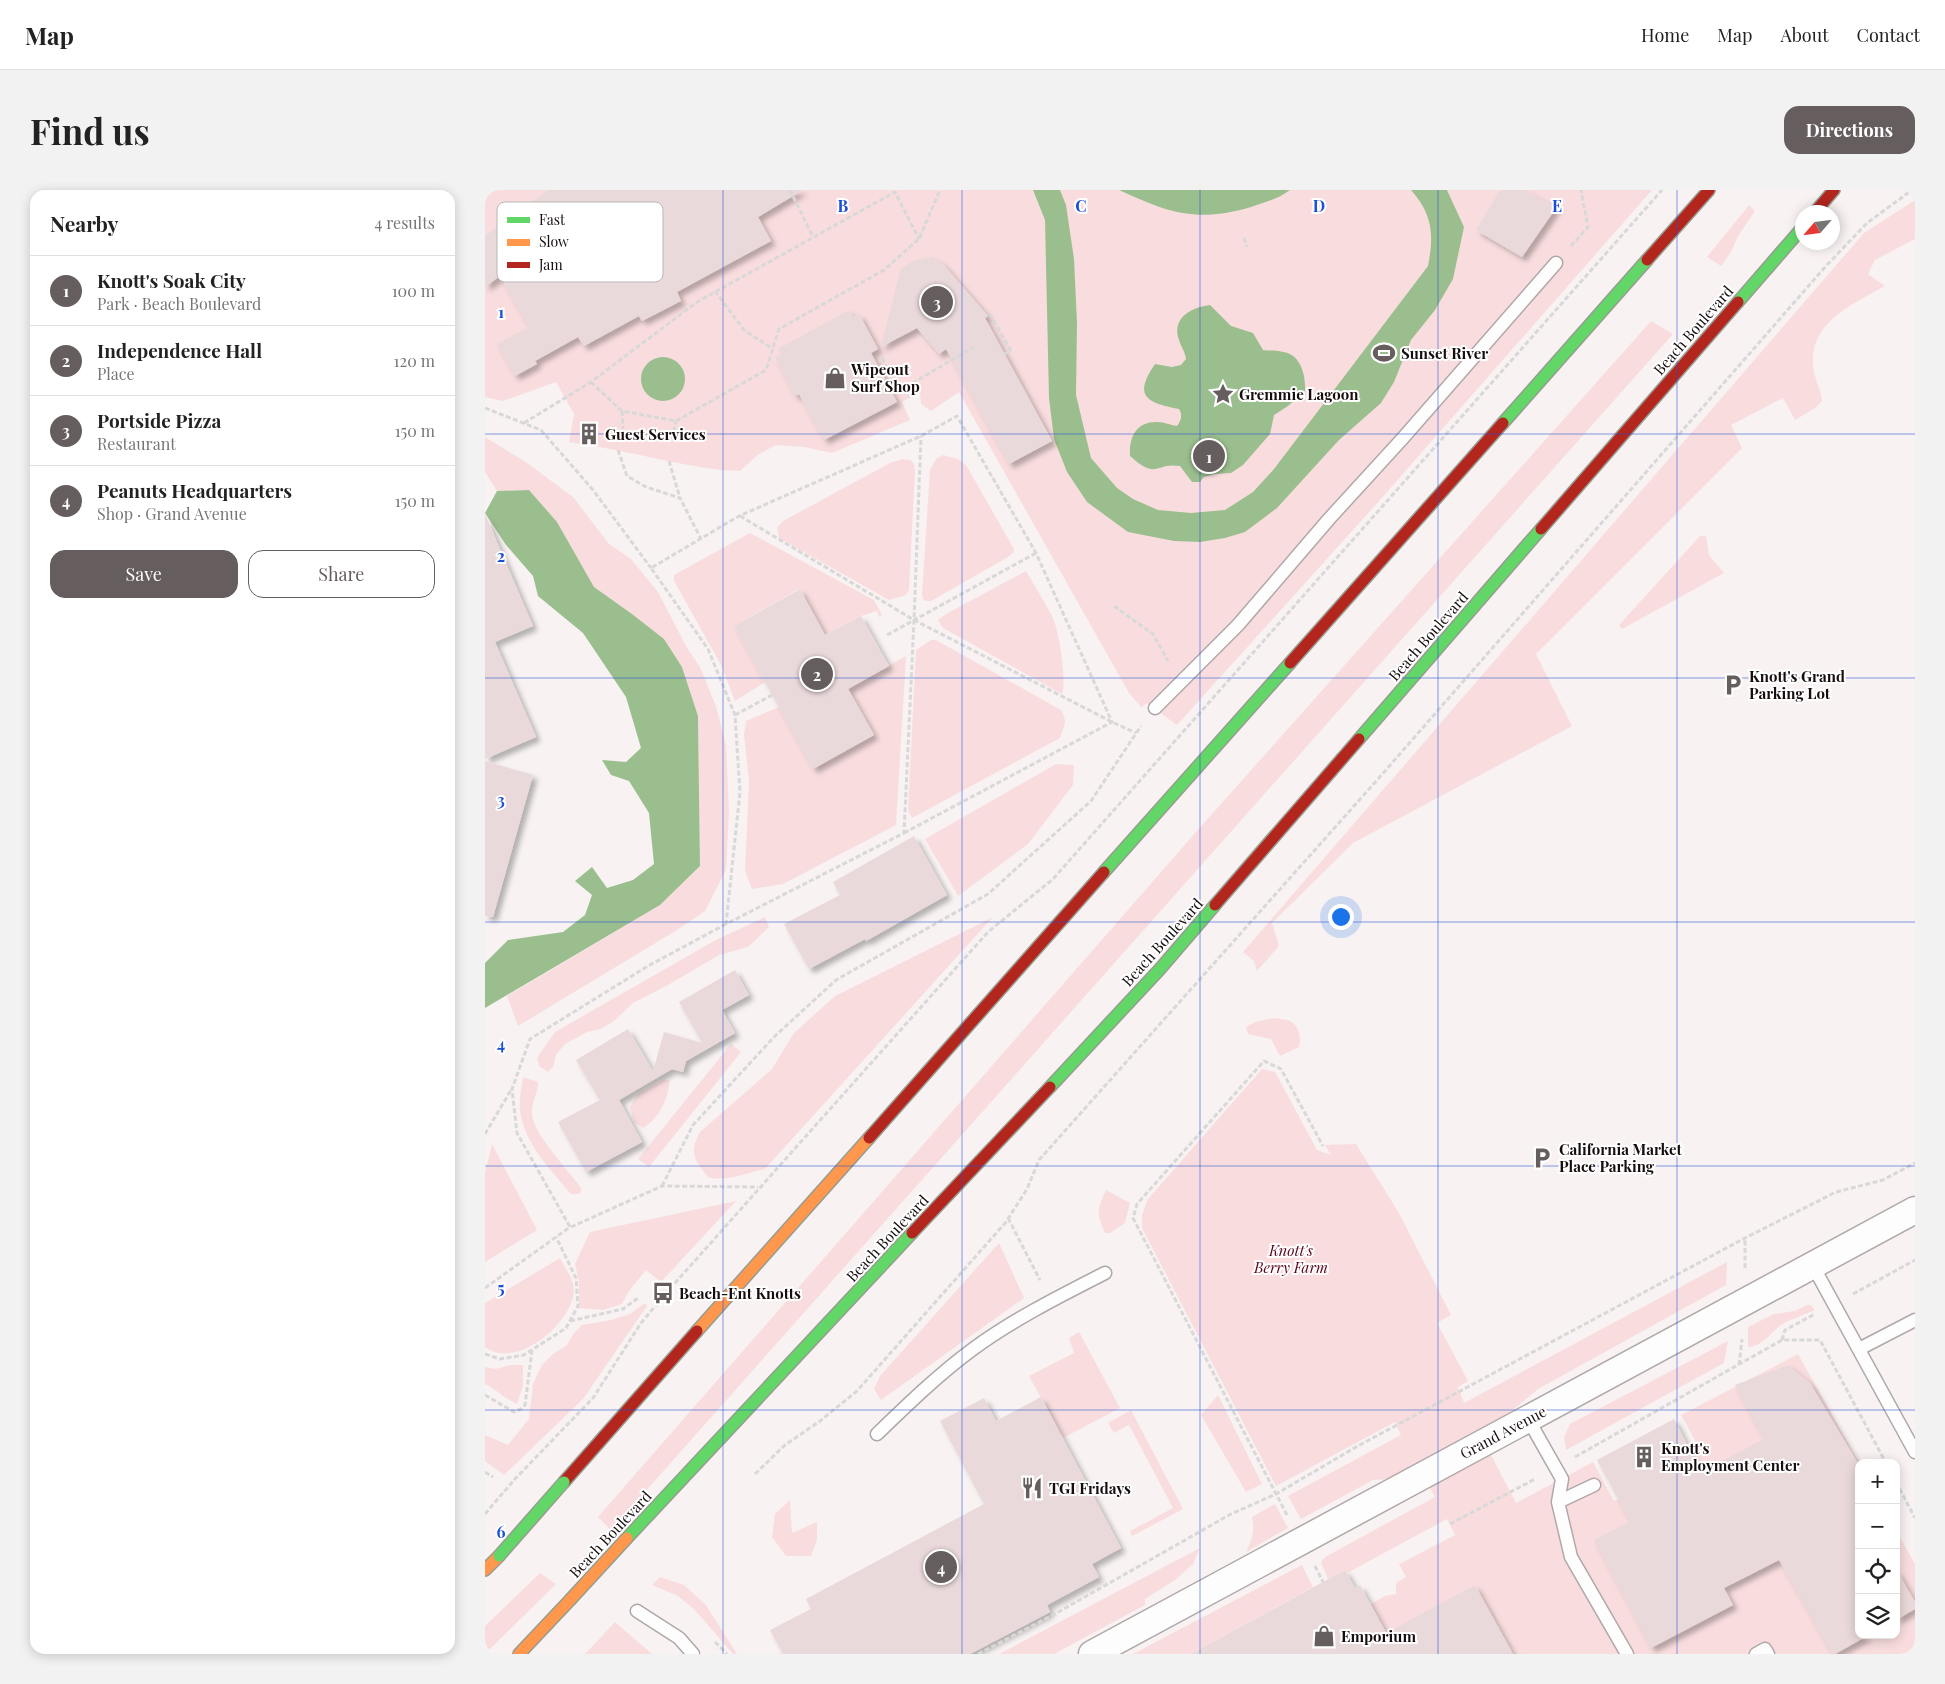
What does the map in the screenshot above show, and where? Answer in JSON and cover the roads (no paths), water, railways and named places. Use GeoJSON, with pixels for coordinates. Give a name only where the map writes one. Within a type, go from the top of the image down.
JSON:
{"type":"FeatureCollection","features":[{"type":"Feature","properties":{"kind":"main road"},"geometry":{"type":"LineString","coordinates":[[486,1569],[1709,190]]}},
{"type":"Feature","properties":{"kind":"main road"},"geometry":{"type":"LineString","coordinates":[[1821,205],[1834,190]]}},
{"type":"Feature","properties":{"kind":"main road","name":"Beach Boulevard"},"geometry":{"type":"LineString","coordinates":[[519,1654],[1159,969],[1795,236]]}},
{"type":"Feature","properties":{"kind":"street","name":"Grand Avenue"},"geometry":{"type":"LineString","coordinates":[[1092,1654],[1915,1210]]}},
{"type":"Feature","properties":{"kind":"lane"},"geometry":{"type":"LineString","coordinates":[[1155,708],[1238,625],[1329,519],[1403,438],[1556,263]]}},
{"type":"Feature","properties":{"kind":"lane"},"geometry":{"type":"LineString","coordinates":[[1813,1266],[1915,1452]]}},
{"type":"Feature","properties":{"kind":"lane"},"geometry":{"type":"LineString","coordinates":[[877,1434],[907,1404],[973,1349],[1051,1301],[1105,1272]]}},
{"type":"Feature","properties":{"kind":"lane"},"geometry":{"type":"LineString","coordinates":[[1859,1349],[1915,1320]]}},
{"type":"Feature","properties":{"kind":"lane"},"geometry":{"type":"LineString","coordinates":[[1528,1419],[1562,1479],[1558,1502],[1571,1557],[1627,1654]]}},
{"type":"Feature","properties":{"kind":"lane"},"geometry":{"type":"LineString","coordinates":[[1558,1502],[1594,1485]]}},
{"type":"Feature","properties":{"kind":"lane"},"geometry":{"type":"LineString","coordinates":[[637,1611],[679,1638],[693,1654]]}},
{"type":"Feature","properties":{"kind":"lane"},"geometry":{"type":"LineString","coordinates":[[1756,1654],[1765,1649],[1768,1654]]}},
{"type":"Feature","properties":{"kind":"place","name":"Portside Pizza"},"geometry":{"type":"Point","coordinates":[937,302]}},
{"type":"Feature","properties":{"kind":"place","name":"Sunset River"},"geometry":{"type":"Point","coordinates":[1384,353]}},
{"type":"Feature","properties":{"kind":"place","name":"Wipeout Surf Shop"},"geometry":{"type":"Point","coordinates":[835,378]}},
{"type":"Feature","properties":{"kind":"place","name":"Gremmie Lagoon"},"geometry":{"type":"Point","coordinates":[1223,394]}},
{"type":"Feature","properties":{"kind":"place","name":"Guest Services"},"geometry":{"type":"Point","coordinates":[589,434]}},
{"type":"Feature","properties":{"kind":"place","name":"Knott's Soak City"},"geometry":{"type":"Point","coordinates":[1209,456]}},
{"type":"Feature","properties":{"kind":"place","name":"Independence Hall"},"geometry":{"type":"Point","coordinates":[817,674]}},
{"type":"Feature","properties":{"kind":"place","name":"Knott's Grand Parking Lot"},"geometry":{"type":"Point","coordinates":[1733,685]}},
{"type":"Feature","properties":{"kind":"place","name":"California Market Place Parking"},"geometry":{"type":"Point","coordinates":[1542,1158]}},
{"type":"Feature","properties":{"kind":"place","name":"Beach-Ent Knotts"},"geometry":{"type":"Point","coordinates":[663,1293]}},
{"type":"Feature","properties":{"kind":"place","name":"Knott's Employment Center"},"geometry":{"type":"Point","coordinates":[1644,1457]}},
{"type":"Feature","properties":{"kind":"place","name":"TGI Fridays"},"geometry":{"type":"Point","coordinates":[1032,1488]}},
{"type":"Feature","properties":{"kind":"place","name":"Peanuts Headquarters"},"geometry":{"type":"Point","coordinates":[941,1567]}},
{"type":"Feature","properties":{"kind":"place","name":"Emporium"},"geometry":{"type":"Point","coordinates":[1324,1636]}},
{"type":"Feature","properties":{"kind":"park label","name":"Knott's Berry Farm"},"geometry":{"type":"Point","coordinates":[1291,1258]}}]}
